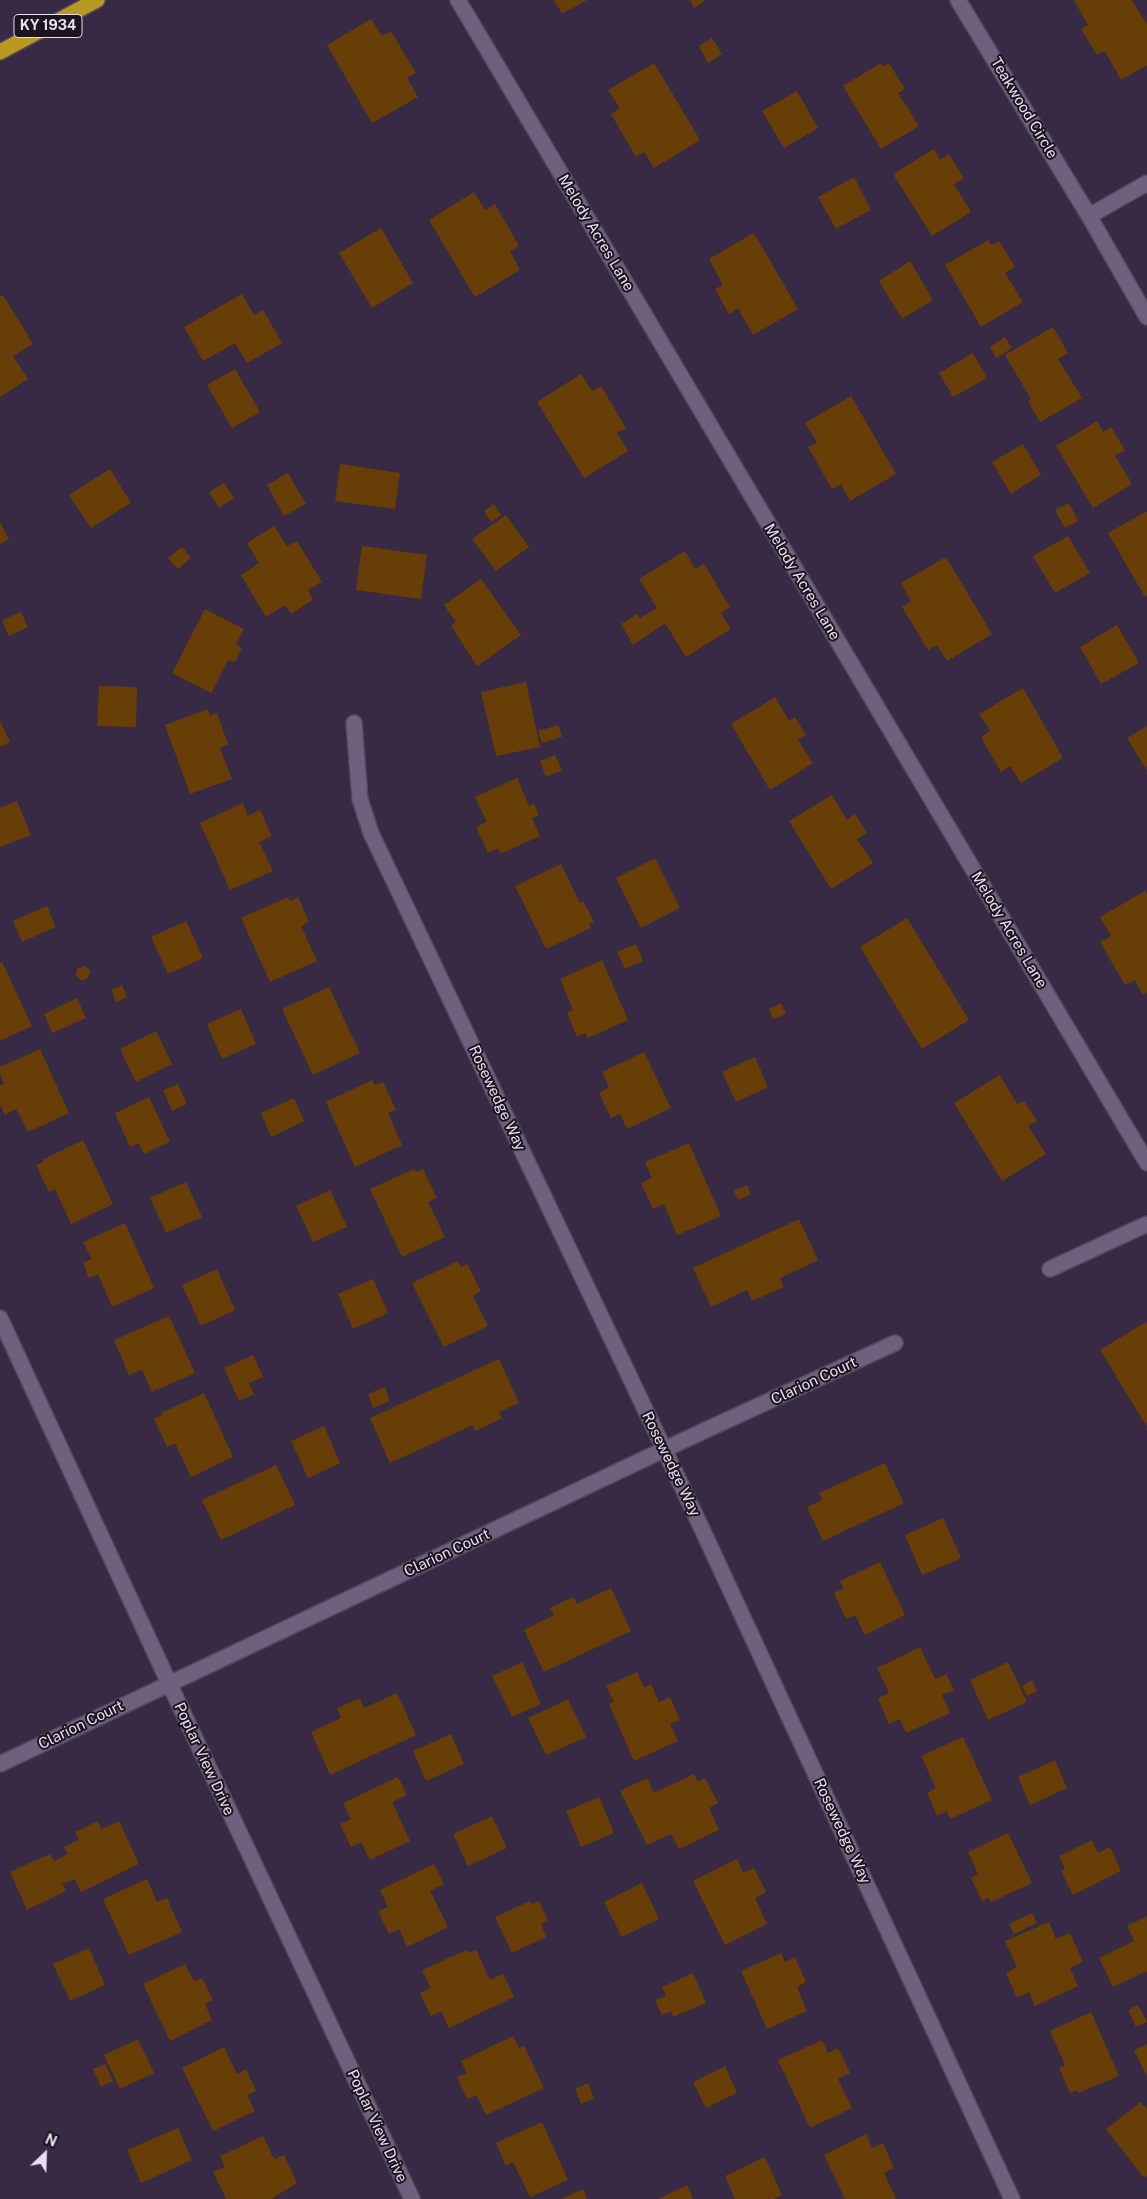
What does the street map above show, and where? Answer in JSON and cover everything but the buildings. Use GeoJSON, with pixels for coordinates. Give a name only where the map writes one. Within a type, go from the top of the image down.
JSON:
{"type":"FeatureCollection","features":[{"type":"Feature","properties":{"kind":"highway","name":"KY 1934"},"geometry":{"type":"LineString","coordinates":[[0,52],[97,0]]}},
{"type":"Feature","properties":{"kind":"street","name":"Melody Acres Lane"},"geometry":{"type":"LineString","coordinates":[[458,0],[1147,1163]]}},
{"type":"Feature","properties":{"kind":"street","name":"Teakwood Circle"},"geometry":{"type":"LineString","coordinates":[[958,0],[1089,216],[1147,317]]}},
{"type":"Feature","properties":{"kind":"street"},"geometry":{"type":"LineString","coordinates":[[1089,216],[1147,183]]}},
{"type":"Feature","properties":{"kind":"street","name":"Rosewedge Way"},"geometry":{"type":"LineString","coordinates":[[354,724],[360,799],[371,833],[664,1451],[704,1531],[1012,2199]]}},
{"type":"Feature","properties":{"kind":"street"},"geometry":{"type":"LineString","coordinates":[[1050,1269],[1147,1224]]}},
{"type":"Feature","properties":{"kind":"street","name":"Poplar View Drive"},"geometry":{"type":"LineString","coordinates":[[0,1318],[169,1683],[412,2199]]}},
{"type":"Feature","properties":{"kind":"street","name":"Clarion Court"},"geometry":{"type":"LineString","coordinates":[[0,1764],[169,1683],[895,1344]]}}]}
